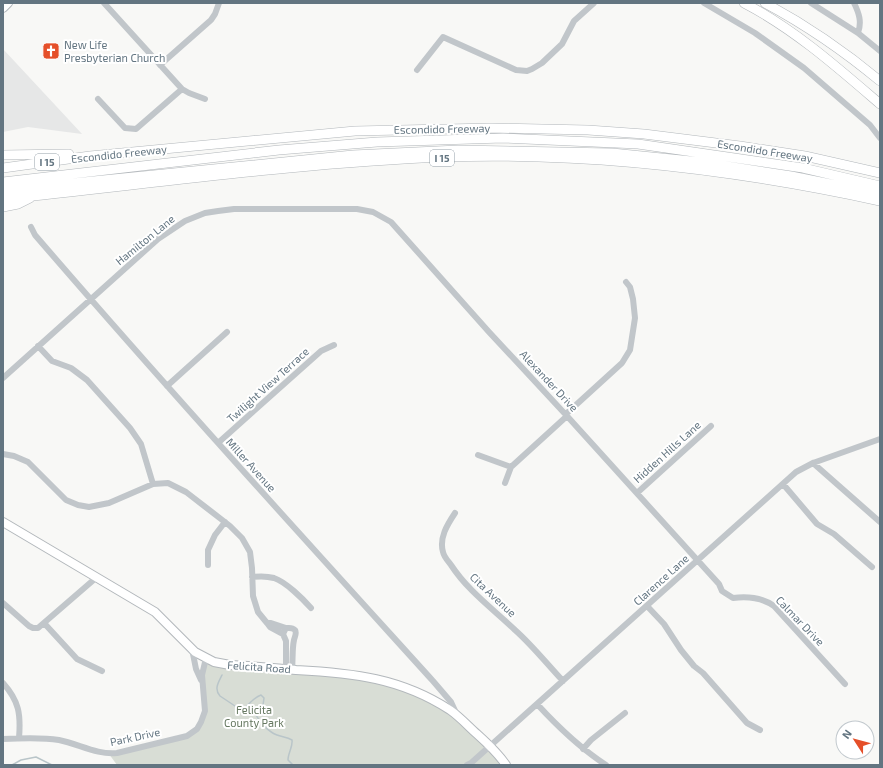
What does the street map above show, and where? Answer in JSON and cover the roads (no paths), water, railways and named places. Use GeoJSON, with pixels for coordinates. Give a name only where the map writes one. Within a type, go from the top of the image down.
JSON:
{"type":"FeatureCollection","features":[{"type":"Feature","properties":{"kind":"highway"},"geometry":{"type":"LineString","coordinates":[[744,3],[796,36],[838,68],[880,104]]}},
{"type":"Feature","properties":{"kind":"highway"},"geometry":{"type":"LineString","coordinates":[[765,3],[815,32],[839,48],[880,81]]}},
{"type":"Feature","properties":{"kind":"highway","name":"Escondido Freeway"},"geometry":{"type":"LineString","coordinates":[[3,168],[90,156],[355,131],[491,128],[588,130],[644,134],[805,156],[880,173]]}},
{"type":"Feature","properties":{"kind":"highway"},"geometry":{"type":"LineString","coordinates":[[3,182],[279,150],[376,142],[503,138],[638,144],[803,168],[880,186]]}},
{"type":"Feature","properties":{"kind":"highway"},"geometry":{"type":"LineString","coordinates":[[3,190],[353,155],[458,150],[612,153],[701,162],[791,176],[880,194]]}},
{"type":"Feature","properties":{"kind":"highway"},"geometry":{"type":"LineString","coordinates":[[3,155],[70,154],[90,156]]}},
{"type":"Feature","properties":{"kind":"highway","name":"I 15"},"geometry":{"type":"LineString","coordinates":[[3,199],[241,173],[368,161],[446,157],[514,157],[571,158],[672,167],[751,177],[839,192],[880,201]]}},
{"type":"Feature","properties":{"kind":"highway"},"geometry":{"type":"LineString","coordinates":[[3,207],[18,204],[33,196]]}},
{"type":"Feature","properties":{"kind":"main road"},"geometry":{"type":"LineString","coordinates":[[3,8],[8,3]]}},
{"type":"Feature","properties":{"kind":"main road","name":"Felicita Road"},"geometry":{"type":"LineString","coordinates":[[3,522],[155,612],[192,648],[206,658],[226,665],[336,672],[360,675],[379,679],[416,692],[436,702],[458,716],[490,746],[506,765]]}},
{"type":"Feature","properties":{"kind":"street"},"geometry":{"type":"LineString","coordinates":[[104,3],[182,89],[205,99]]}},
{"type":"Feature","properties":{"kind":"street"},"geometry":{"type":"LineString","coordinates":[[160,66],[211,20],[219,3]]}},
{"type":"Feature","properties":{"kind":"street"},"geometry":{"type":"LineString","coordinates":[[417,70],[444,37],[516,70],[532,69],[542,63],[562,44],[574,21],[594,3]]}},
{"type":"Feature","properties":{"kind":"street"},"geometry":{"type":"LineString","coordinates":[[704,3],[756,33],[804,68],[870,125],[880,138]]}},
{"type":"Feature","properties":{"kind":"street"},"geometry":{"type":"LineString","coordinates":[[811,3],[858,33],[880,51]]}},
{"type":"Feature","properties":{"kind":"street"},"geometry":{"type":"LineString","coordinates":[[854,3],[861,20],[858,33]]}},
{"type":"Feature","properties":{"kind":"street"},"geometry":{"type":"LineString","coordinates":[[98,99],[125,128],[136,129],[182,89]]}},
{"type":"Feature","properties":{"kind":"street","name":"Hamilton Lane"},"geometry":{"type":"LineString","coordinates":[[3,378],[167,232],[185,221],[205,213],[234,209],[357,209],[373,212],[384,217]]}},
{"type":"Feature","properties":{"kind":"street","name":"Alexander Drive"},"geometry":{"type":"LineString","coordinates":[[384,217],[391,222],[697,561]]}},
{"type":"Feature","properties":{"kind":"street","name":"Miller Avenue"},"geometry":{"type":"LineString","coordinates":[[31,227],[35,235],[90,300],[433,681],[451,702],[458,716]]}},
{"type":"Feature","properties":{"kind":"street"},"geometry":{"type":"LineString","coordinates":[[505,483],[511,467],[622,362],[630,350],[635,318],[632,293],[626,282]]}},
{"type":"Feature","properties":{"kind":"street"},"geometry":{"type":"LineString","coordinates":[[167,386],[227,332]]}},
{"type":"Feature","properties":{"kind":"street","name":"Twilight View Terrace"},"geometry":{"type":"LineString","coordinates":[[218,443],[321,351],[334,345]]}},
{"type":"Feature","properties":{"kind":"street"},"geometry":{"type":"LineString","coordinates":[[38,346],[52,361],[71,368],[87,380],[130,428],[141,444],[153,484]]}},
{"type":"Feature","properties":{"kind":"street","name":"Hidden Hills Lane"},"geometry":{"type":"LineString","coordinates":[[637,493],[710,426]]}},
{"type":"Feature","properties":{"kind":"street","name":"Clarence Lane"},"geometry":{"type":"LineString","coordinates":[[469,764],[796,472],[813,464],[880,439]]}},
{"type":"Feature","properties":{"kind":"street"},"geometry":{"type":"LineString","coordinates":[[3,454],[14,456],[28,462],[66,500],[78,505],[89,507],[110,503],[153,484],[168,484],[186,492],[242,538],[250,552],[253,596],[258,612],[267,623],[271,623],[284,631],[289,669]]}},
{"type":"Feature","properties":{"kind":"street"},"geometry":{"type":"LineString","coordinates":[[478,455],[511,467]]}},
{"type":"Feature","properties":{"kind":"street"},"geometry":{"type":"LineString","coordinates":[[813,464],[880,522]]}},
{"type":"Feature","properties":{"kind":"street"},"geometry":{"type":"LineString","coordinates":[[783,484],[817,524],[834,534],[872,567]]}},
{"type":"Feature","properties":{"kind":"street","name":"Cita Avenue"},"geometry":{"type":"LineString","coordinates":[[454,513],[446,526],[442,539],[445,558],[472,591],[517,630],[563,681]]}},
{"type":"Feature","properties":{"kind":"street"},"geometry":{"type":"LineString","coordinates":[[208,565],[208,550],[215,535],[224,522]]}},
{"type":"Feature","properties":{"kind":"street","name":"Calmar Drive"},"geometry":{"type":"LineString","coordinates":[[697,561],[719,584],[722,591],[729,597],[759,598],[774,606],[845,684]]}},
{"type":"Feature","properties":{"kind":"street"},"geometry":{"type":"LineString","coordinates":[[252,577],[264,576],[275,578],[287,586],[311,608]]}},
{"type":"Feature","properties":{"kind":"street"},"geometry":{"type":"LineString","coordinates":[[3,603],[33,628],[38,628],[97,577]]}},
{"type":"Feature","properties":{"kind":"street"},"geometry":{"type":"LineString","coordinates":[[647,606],[664,624],[681,650],[694,666],[703,672],[747,723],[760,730]]}},
{"type":"Feature","properties":{"kind":"street"},"geometry":{"type":"LineString","coordinates":[[44,623],[77,659],[102,671]]}},
{"type":"Feature","properties":{"kind":"street"},"geometry":{"type":"LineString","coordinates":[[284,631],[292,628],[295,630],[296,635],[289,669]]}},
{"type":"Feature","properties":{"kind":"street","name":"Park Drive"},"geometry":{"type":"LineString","coordinates":[[192,648],[198,673],[202,681]]}},
{"type":"Feature","properties":{"kind":"street","name":"Park Drive"},"geometry":{"type":"LineString","coordinates":[[3,739],[19,738],[58,740],[109,754],[187,736],[199,727],[203,718],[205,708],[202,681],[206,658]]}},
{"type":"Feature","properties":{"kind":"street"},"geometry":{"type":"LineString","coordinates":[[3,683],[12,694],[18,708],[19,738]]}},
{"type":"Feature","properties":{"kind":"street"},"geometry":{"type":"LineString","coordinates":[[537,704],[583,749],[606,765]]}},
{"type":"Feature","properties":{"kind":"street"},"geometry":{"type":"LineString","coordinates":[[583,749],[591,740],[625,713]]}},
{"type":"Feature","properties":{"kind":"waterway"},"geometry":{"type":"LineString","coordinates":[[222,675],[217,686],[218,693],[220,696],[241,710],[258,696],[261,695],[264,698],[263,705],[256,715],[262,724],[271,732],[292,740],[288,760],[293,765]]}},
{"type":"Feature","properties":{"kind":"waterway"},"geometry":{"type":"LineString","coordinates":[[12,765],[21,760],[36,757],[52,765]]}},
{"type":"Feature","properties":{"kind":"place","name":"New Life Presbyterian Church"},"geometry":{"type":"Point","coordinates":[51,51]}},
{"type":"Feature","properties":{"kind":"park label","name":"Felicita County Park"},"geometry":{"type":"Point","coordinates":[254,716]}}]}
